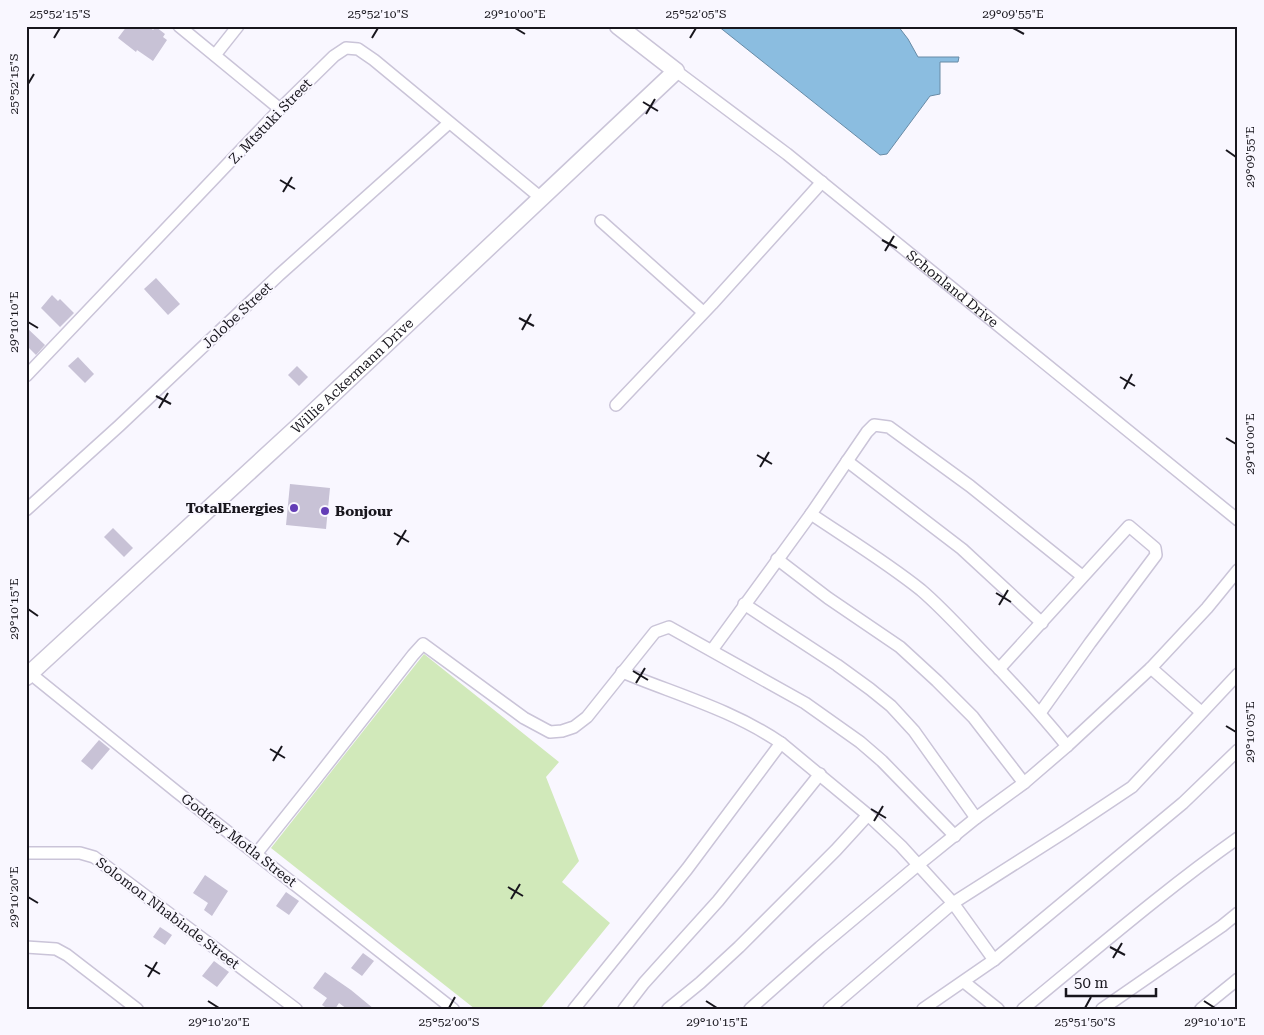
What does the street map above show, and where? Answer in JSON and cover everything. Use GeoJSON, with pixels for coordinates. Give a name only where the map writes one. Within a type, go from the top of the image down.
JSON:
{"type":"FeatureCollection","features":[{"type":"Feature","properties":{"kind":"street"},"geometry":{"type":"LineString","coordinates":[[179,26],[280,108]]}},
{"type":"Feature","properties":{"kind":"street"},"geometry":{"type":"LineString","coordinates":[[215,56],[238,26]]}},
{"type":"Feature","properties":{"kind":"street","name":"Schonland Drive"},"geometry":{"type":"LineString","coordinates":[[618,26],[787,154],[1238,520]]}},
{"type":"Feature","properties":{"kind":"street","name":"Z. Mtstuki Street"},"geometry":{"type":"LineString","coordinates":[[26,376],[280,108],[334,56],[346,48],[358,49],[374,60],[541,198]]}},
{"type":"Feature","properties":{"kind":"street","name":"Willie Ackermann Drive"},"geometry":{"type":"LineString","coordinates":[[28,673],[301,424],[676,71]]}},
{"type":"Feature","properties":{"kind":"street","name":"Jolobe Street"},"geometry":{"type":"LineString","coordinates":[[26,510],[280,276],[450,123]]}},
{"type":"Feature","properties":{"kind":"street"},"geometry":{"type":"LineString","coordinates":[[616,405],[702,312],[712,304],[822,182]]}},
{"type":"Feature","properties":{"kind":"street"},"geometry":{"type":"LineString","coordinates":[[600,221],[702,312]]}},
{"type":"Feature","properties":{"kind":"street"},"geometry":{"type":"LineString","coordinates":[[712,650],[811,514],[867,432],[874,425],[889,427],[970,486],[1082,576]]}},
{"type":"Feature","properties":{"kind":"street"},"geometry":{"type":"LineString","coordinates":[[847,462],[962,550],[1042,623]]}},
{"type":"Feature","properties":{"kind":"street"},"geometry":{"type":"LineString","coordinates":[[811,514],[922,591],[999,669],[1067,746]]}},
{"type":"Feature","properties":{"kind":"street"},"geometry":{"type":"LineString","coordinates":[[999,669],[1129,526],[1155,548],[1156,555],[1040,714]]}},
{"type":"Feature","properties":{"kind":"street"},"geometry":{"type":"LineString","coordinates":[[777,560],[900,648],[937,681],[973,718],[1024,783]]}},
{"type":"Feature","properties":{"kind":"street"},"geometry":{"type":"LineString","coordinates":[[750,1009],[820,947],[976,818],[1024,783],[1067,746],[1151,668],[1207,608],[1238,570]]}},
{"type":"Feature","properties":{"kind":"street"},"geometry":{"type":"LineString","coordinates":[[744,604],[837,665],[891,706],[914,731],[976,818]]}},
{"type":"Feature","properties":{"kind":"street"},"geometry":{"type":"LineString","coordinates":[[256,854],[423,644],[524,718],[550,732],[562,732],[574,728],[587,716],[655,632],[669,627],[805,703],[860,742],[882,761],[955,836]]}},
{"type":"Feature","properties":{"kind":"street"},"geometry":{"type":"LineString","coordinates":[[1151,668],[1201,712]]}},
{"type":"Feature","properties":{"kind":"street"},"geometry":{"type":"LineString","coordinates":[[622,672],[729,714],[768,734],[781,743],[868,815],[901,846],[953,903],[994,960]]}},
{"type":"Feature","properties":{"kind":"street","name":"Godfrey Motla Street"},"geometry":{"type":"LineString","coordinates":[[28,673],[454,1009]]}},
{"type":"Feature","properties":{"kind":"street"},"geometry":{"type":"LineString","coordinates":[[829,1009],[953,903],[1066,831],[1132,786],[1238,674]]}},
{"type":"Feature","properties":{"kind":"street"},"geometry":{"type":"LineString","coordinates":[[574,1009],[687,869],[781,743]]}},
{"type":"Feature","properties":{"kind":"street"},"geometry":{"type":"LineString","coordinates":[[923,1009],[994,960],[1183,804],[1238,750]]}},
{"type":"Feature","properties":{"kind":"street"},"geometry":{"type":"LineString","coordinates":[[624,1009],[644,983],[718,901],[820,774]]}},
{"type":"Feature","properties":{"kind":"street"},"geometry":{"type":"LineString","coordinates":[[668,1009],[745,942],[868,815]]}},
{"type":"Feature","properties":{"kind":"street"},"geometry":{"type":"LineString","coordinates":[[1024,1009],[1139,913],[1193,870],[1238,838]]}},
{"type":"Feature","properties":{"kind":"street","name":"Solomon Nhabinde Street"},"geometry":{"type":"LineString","coordinates":[[26,853],[80,853],[94,857],[296,1009]]}},
{"type":"Feature","properties":{"kind":"street"},"geometry":{"type":"LineString","coordinates":[[1102,1009],[1238,913]]}},
{"type":"Feature","properties":{"kind":"street"},"geometry":{"type":"LineString","coordinates":[[26,947],[56,949],[67,955],[137,1009]]}},
{"type":"Feature","properties":{"kind":"street"},"geometry":{"type":"LineString","coordinates":[[1201,1009],[1238,979]]}},
{"type":"Feature","properties":{"kind":"street"},"geometry":{"type":"LineString","coordinates":[[964,982],[998,1009]]}},
{"type":"Feature","properties":{"kind":"green space"},"geometry":{"type":"Polygon","coordinates":[[[424,654],[559,762],[546,777],[579,861],[562,882],[610,923],[540,1009],[475,1009],[271,848],[424,654]]]}},
{"type":"Feature","properties":{"kind":"water"},"geometry":{"type":"Polygon","coordinates":[[[718,26],[898,26],[918,57],[959,57],[958,62],[940,62],[940,94],[930,96],[887,154],[880,155],[718,26]]]}},
{"type":"Feature","properties":{"kind":"building"},"geometry":{"type":"Polygon","coordinates":[[[127,26],[148,26],[153,30],[156,27],[165,34],[163,37],[167,40],[153,61],[137,50],[136,52],[118,38],[127,26]]]}},
{"type":"Feature","properties":{"kind":"building"},"geometry":{"type":"Polygon","coordinates":[[[156,278],[180,304],[168,315],[144,289],[156,278]]]}},
{"type":"Feature","properties":{"kind":"building"},"geometry":{"type":"Polygon","coordinates":[[[52,295],[58,301],[60,299],[74,313],[60,327],[41,308],[52,295]]]}},
{"type":"Feature","properties":{"kind":"building"},"geometry":{"type":"Polygon","coordinates":[[[26,327],[45,345],[36,355],[26,345],[26,327]]]}},
{"type":"Feature","properties":{"kind":"building"},"geometry":{"type":"Polygon","coordinates":[[[78,357],[94,374],[85,383],[68,366],[78,357]]]}},
{"type":"Feature","properties":{"kind":"building"},"geometry":{"type":"Polygon","coordinates":[[[297,366],[308,377],[299,386],[288,375],[297,366]]]}},
{"type":"Feature","properties":{"kind":"building"},"geometry":{"type":"Polygon","coordinates":[[[290,484],[330,488],[326,529],[286,525],[290,484]]]}},
{"type":"Feature","properties":{"kind":"building"},"geometry":{"type":"Polygon","coordinates":[[[113,528],[133,548],[124,557],[104,537],[113,528]]]}},
{"type":"Feature","properties":{"kind":"building"},"geometry":{"type":"Polygon","coordinates":[[[99,740],[110,749],[92,770],[81,761],[99,740]]]}},
{"type":"Feature","properties":{"kind":"building"},"geometry":{"type":"Polygon","coordinates":[[[205,875],[228,891],[212,916],[204,910],[208,903],[193,893],[205,875]]]}},
{"type":"Feature","properties":{"kind":"building"},"geometry":{"type":"Polygon","coordinates":[[[286,892],[299,901],[289,915],[276,906],[286,892]]]}},
{"type":"Feature","properties":{"kind":"building"},"geometry":{"type":"Polygon","coordinates":[[[160,927],[172,935],[165,945],[153,937],[160,927]]]}},
{"type":"Feature","properties":{"kind":"building"},"geometry":{"type":"Polygon","coordinates":[[[363,953],[374,961],[362,976],[351,968],[363,953]]]}},
{"type":"Feature","properties":{"kind":"building"},"geometry":{"type":"Polygon","coordinates":[[[214,961],[229,972],[217,987],[202,976],[214,961]]]}},
{"type":"Feature","properties":{"kind":"building"},"geometry":{"type":"Polygon","coordinates":[[[325,972],[374,1009],[347,1009],[339,1003],[335,1009],[328,1009],[322,1005],[327,998],[313,988],[325,972]]]}},
{"type":"Feature","properties":{"kind":"place","name":"TotalEnergies"},"geometry":{"type":"Point","coordinates":[294,508]}},
{"type":"Feature","properties":{"kind":"place","name":"Bonjour"},"geometry":{"type":"Point","coordinates":[325,511]}}]}
